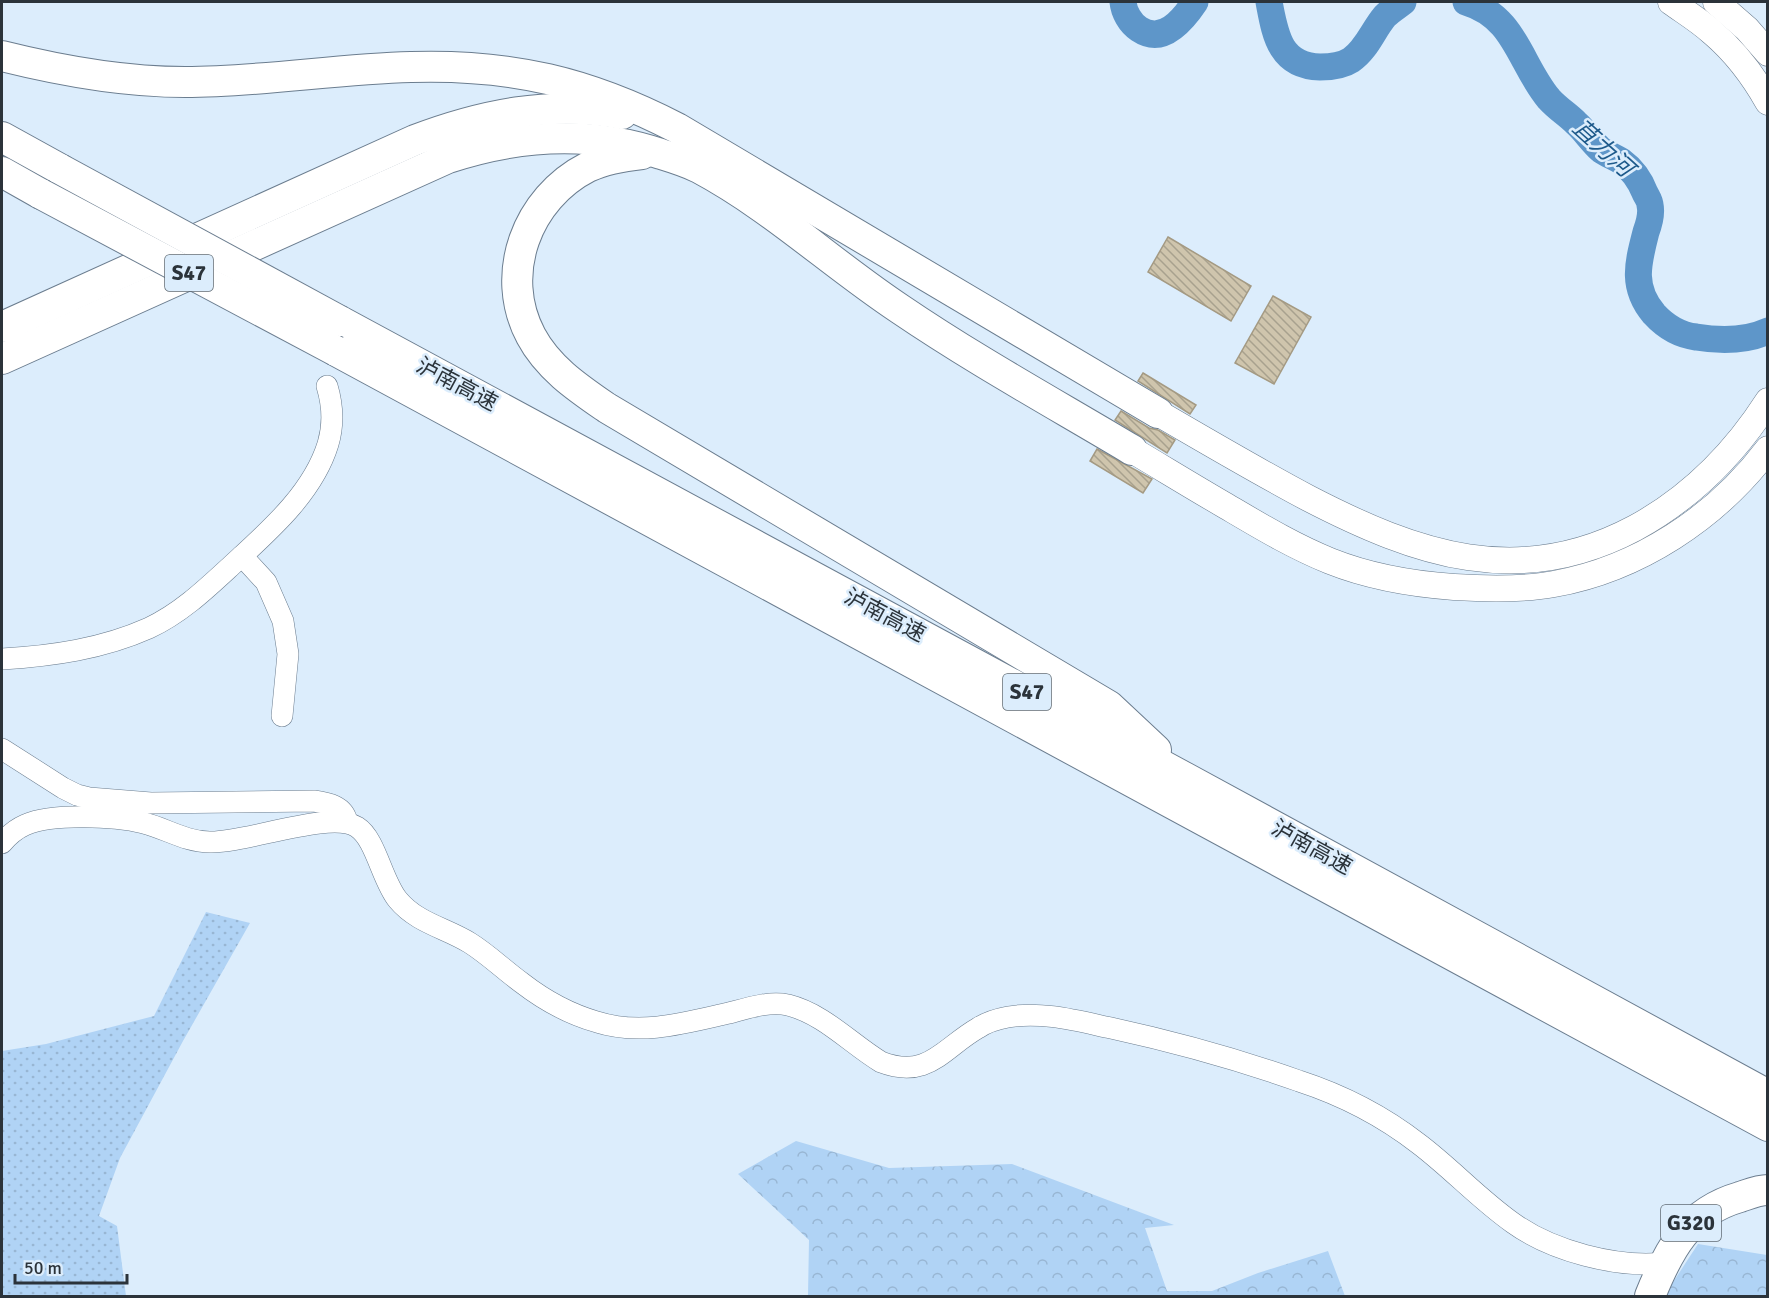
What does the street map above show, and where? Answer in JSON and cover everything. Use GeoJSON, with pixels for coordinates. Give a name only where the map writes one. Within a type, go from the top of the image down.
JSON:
{"type":"FeatureCollection","features":[{"type":"Feature","properties":{"kind":"highway"},"geometry":{"type":"LineString","coordinates":[[2,56],[84,74],[161,81],[235,81],[412,66],[501,70],[575,85],[623,101],[677,128],[1158,413]]}},
{"type":"Feature","properties":{"kind":"highway"},"geometry":{"type":"LineString","coordinates":[[2,327],[415,140],[451,126],[509,112],[559,108],[616,112],[677,128]]}},
{"type":"Feature","properties":{"kind":"highway","name":"泸南高速"},"geometry":{"type":"LineString","coordinates":[[2,137],[1186,778],[1704,1076],[1767,1125]]}},
{"type":"Feature","properties":{"kind":"highway"},"geometry":{"type":"LineString","coordinates":[[2,359],[427,167],[472,150],[528,139],[576,138],[629,145],[699,168],[768,212],[899,309],[1132,450]]}},
{"type":"Feature","properties":{"kind":"highway"},"geometry":{"type":"LineString","coordinates":[[668,156],[653,153],[629,155],[590,166],[559,187],[536,213],[522,243],[517,284],[524,320],[547,360],[569,381],[607,408],[1109,706],[1186,778]]}},
{"type":"Feature","properties":{"kind":"highway","name":"泸南高速"},"geometry":{"type":"LineString","coordinates":[[2,172],[1704,1076],[1767,1095]]}},
{"type":"Feature","properties":{"kind":"highway","name":"G320"},"geometry":{"type":"LineString","coordinates":[[1650,1296],[1676,1241],[1692,1222],[1712,1208],[1733,1199],[1767,1190]]}},
{"type":"Feature","properties":{"kind":"main road"},"geometry":{"type":"LineString","coordinates":[[1671,2],[1718,37],[1743,66],[1761,92]]}},
{"type":"Feature","properties":{"kind":"main road"},"geometry":{"type":"LineString","coordinates":[[1716,2],[1747,29],[1767,54]]}},
{"type":"Feature","properties":{"kind":"main road"},"geometry":{"type":"LineString","coordinates":[[1158,413],[1274,480],[1362,525],[1425,549],[1459,557],[1494,561],[1530,560],[1568,554],[1627,532],[1667,508],[1706,478],[1741,440],[1767,401]]}},
{"type":"Feature","properties":{"kind":"main road"},"geometry":{"type":"LineString","coordinates":[[1132,450],[1296,546],[1356,570],[1382,577],[1437,585],[1498,588],[1532,587],[1564,582],[1595,574],[1639,556],[1696,520],[1724,497],[1767,449]]}},
{"type":"Feature","properties":{"kind":"street"},"geometry":{"type":"LineString","coordinates":[[2,659],[41,656],[113,642],[164,621],[187,605],[242,556],[290,507],[311,478],[324,456],[333,420],[327,386]]}},
{"type":"Feature","properties":{"kind":"street"},"geometry":{"type":"LineString","coordinates":[[242,556],[266,582],[283,621],[288,654],[282,716]]}},
{"type":"Feature","properties":{"kind":"street"},"geometry":{"type":"LineString","coordinates":[[2,749],[63,788],[89,798],[151,803],[314,801],[338,808],[345,815],[347,822]]}},
{"type":"Feature","properties":{"kind":"street"},"geometry":{"type":"LineString","coordinates":[[2,843],[23,826],[38,821],[63,818],[132,821],[187,840],[213,842],[246,839],[319,823],[347,822],[366,835],[390,887],[409,911],[471,944],[547,1000],[594,1022],[625,1028],[655,1028],[688,1023],[758,1006],[784,1004],[817,1017],[881,1062],[905,1068],[932,1061],[985,1024],[1011,1017],[1051,1017],[1164,1040],[1212,1052],[1291,1078],[1323,1089],[1364,1108],[1418,1142],[1513,1224],[1537,1237],[1568,1250],[1610,1261],[1633,1264],[1664,1263]]}},
{"type":"Feature","properties":{"kind":"green space"},"geometry":{"type":"Polygon","coordinates":[[[206,912],[250,923],[120,1158],[99,1216],[117,1226],[126,1296],[2,1296],[2,1051],[46,1044],[154,1016],[206,912]]]}},
{"type":"Feature","properties":{"kind":"green space"},"geometry":{"type":"Polygon","coordinates":[[[796,1141],[889,1168],[1012,1164],[1174,1225],[1145,1228],[1167,1291],[1212,1291],[1258,1273],[1328,1251],[1345,1296],[805,1296],[808,1295],[809,1240],[738,1174],[796,1141]]]}},
{"type":"Feature","properties":{"kind":"green space"},"geometry":{"type":"Polygon","coordinates":[[[1698,1244],[1767,1255],[1767,1296],[1664,1296],[1698,1244]]]}},
{"type":"Feature","properties":{"kind":"building"},"geometry":{"type":"Polygon","coordinates":[[[1168,237],[1251,286],[1231,321],[1148,272],[1168,237]]]}},
{"type":"Feature","properties":{"kind":"building"},"geometry":{"type":"Polygon","coordinates":[[[1273,296],[1311,317],[1274,384],[1235,363],[1273,296]]]}},
{"type":"Feature","properties":{"kind":"building"},"geometry":{"type":"Polygon","coordinates":[[[1143,373],[1196,405],[1190,414],[1138,381],[1143,373]]]}},
{"type":"Feature","properties":{"kind":"building"},"geometry":{"type":"Polygon","coordinates":[[[1121,411],[1175,440],[1167,453],[1115,420],[1121,411]]]}},
{"type":"Feature","properties":{"kind":"building"},"geometry":{"type":"Polygon","coordinates":[[[1097,449],[1152,479],[1143,493],[1090,461],[1097,449]]]}},
{"type":"Feature","properties":{"kind":"waterway","name":"苴力河"},"geometry":{"type":"LineString","coordinates":[[1123,2],[1128,17],[1136,27],[1156,34],[1172,28],[1195,2]]}},
{"type":"Feature","properties":{"kind":"waterway","name":"苴力河"},"geometry":{"type":"LineString","coordinates":[[1269,2],[1277,36],[1287,54],[1306,65],[1320,67],[1344,64],[1357,56],[1385,16],[1403,2]]}},
{"type":"Feature","properties":{"kind":"waterway","name":"苴力河"},"geometry":{"type":"LineString","coordinates":[[1466,2],[1483,9],[1496,18],[1515,43],[1549,99],[1601,150],[1625,164],[1638,179],[1649,200],[1651,212],[1639,264],[1639,284],[1654,314],[1673,329],[1696,337],[1733,339],[1751,337],[1768,331]]}}]}
